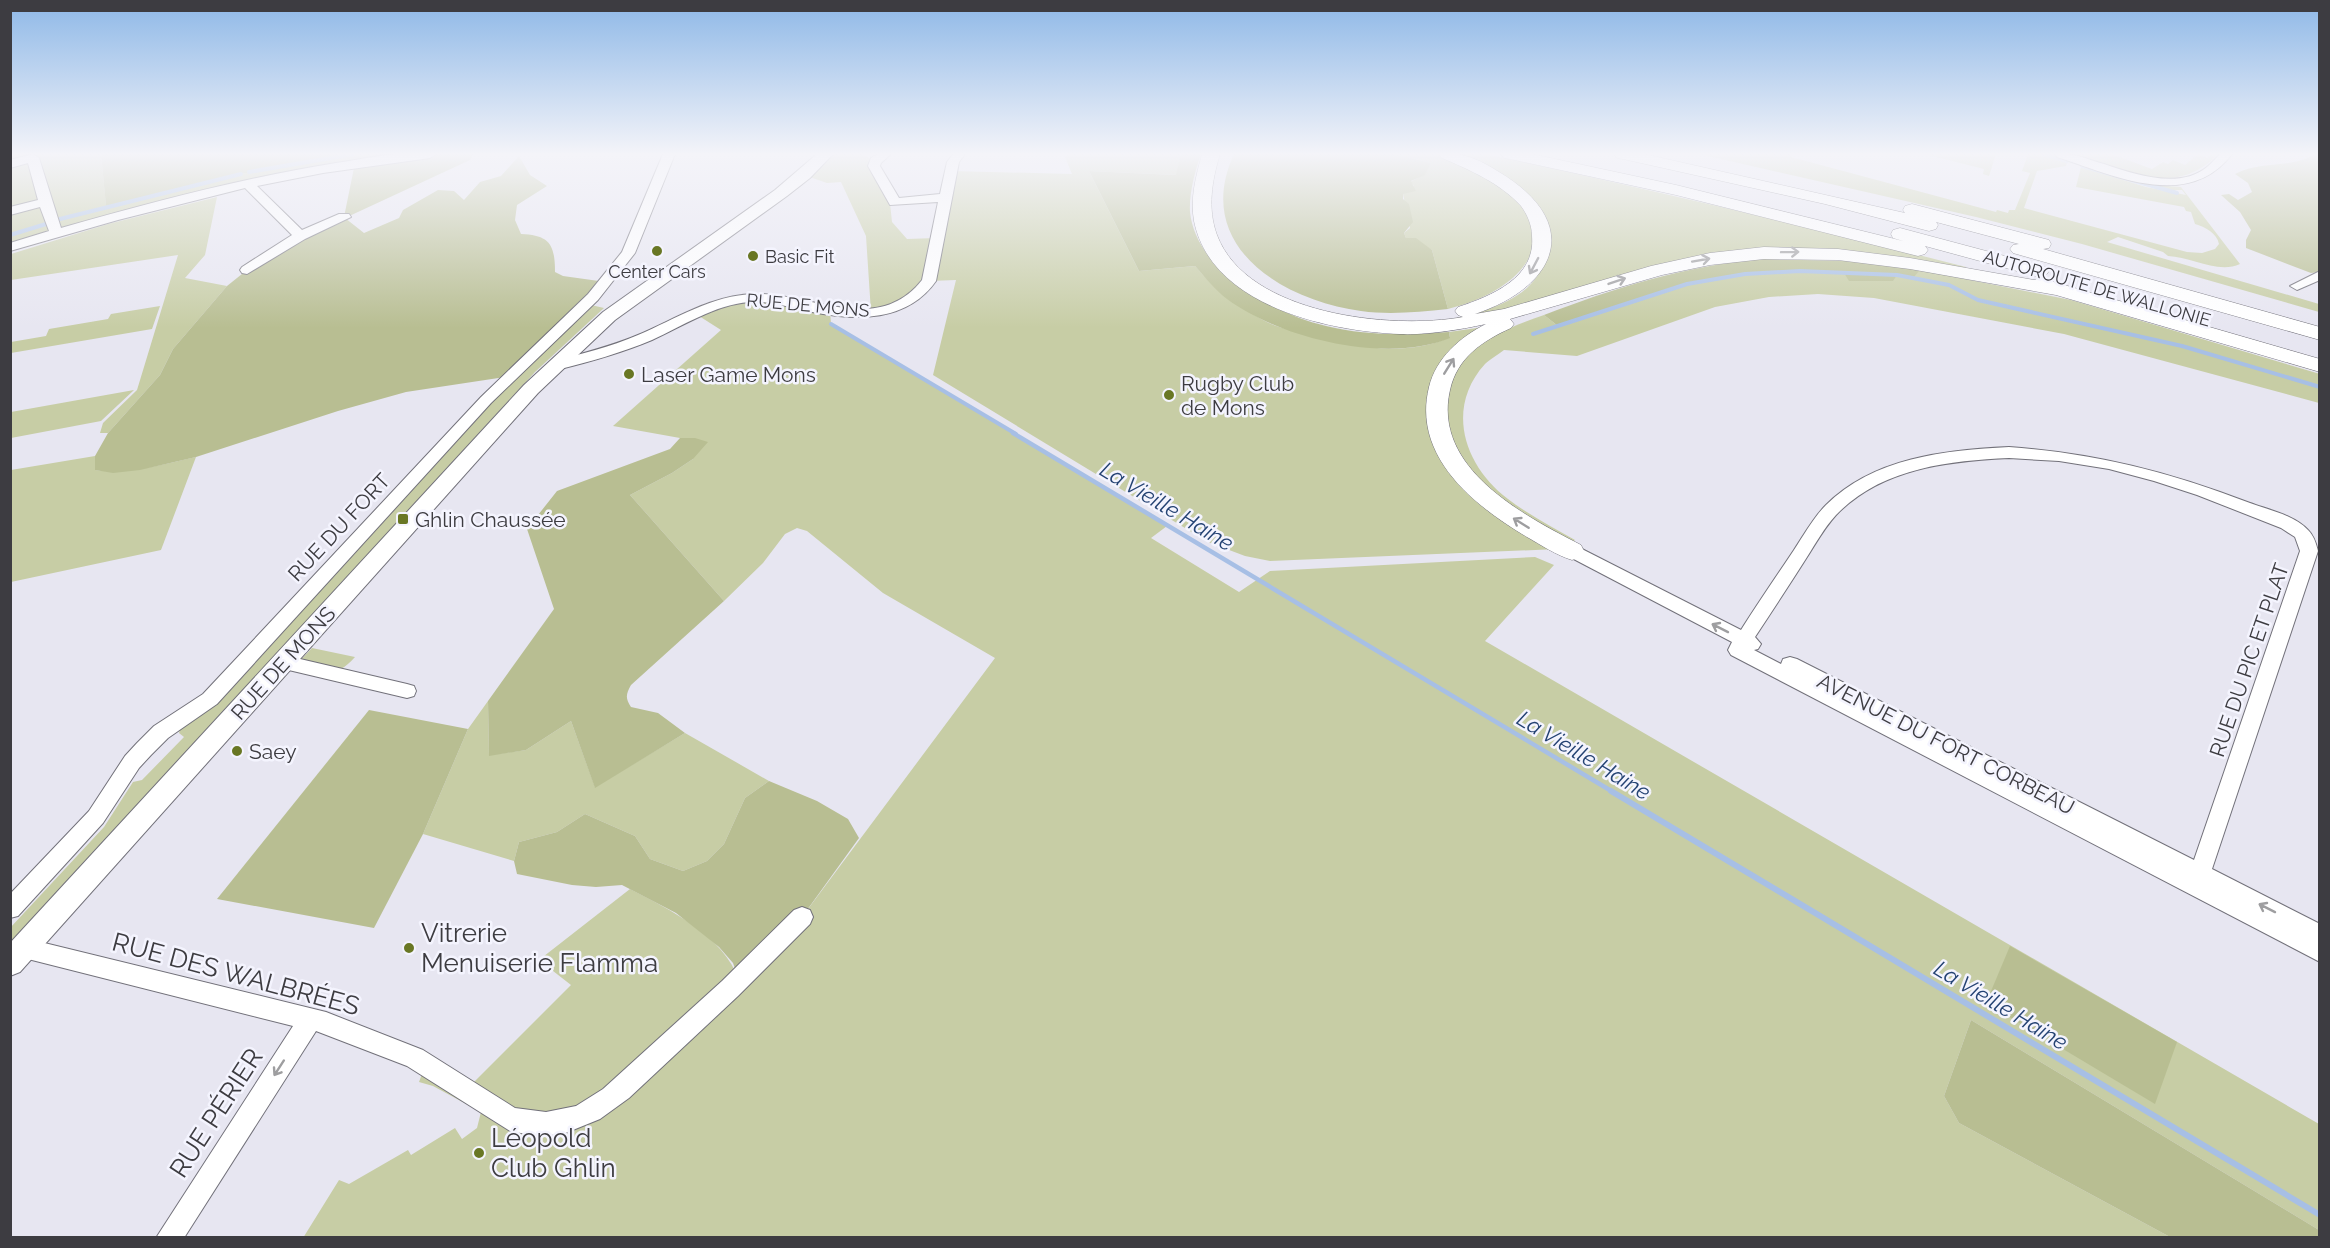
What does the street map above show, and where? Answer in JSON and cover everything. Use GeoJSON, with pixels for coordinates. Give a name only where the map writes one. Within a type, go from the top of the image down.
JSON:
{"type":"FeatureCollection","features":[{"type":"Feature","properties":{"kind":"highway"},"geometry":{"type":"LineString","coordinates":[[1202,212],[1210,241],[1219,256],[1236,274],[1265,295],[1284,305],[1330,320],[1365,326],[1397,328],[1466,324],[1542,306],[1671,266],[1714,257],[1763,253],[1817,253],[1887,259],[2055,289]]}},
{"type":"Feature","properties":{"kind":"highway"},"geometry":{"type":"LineString","coordinates":[[1215,212],[1228,247],[1245,267],[1274,288],[1314,306],[1347,314],[1397,319],[1437,316],[1486,304],[1502,297],[1526,279],[1541,252],[1542,234],[1534,212]]}},
{"type":"Feature","properties":{"kind":"highway"},"geometry":{"type":"LineString","coordinates":[[1765,212],[2010,274],[2319,366]]}},
{"type":"Feature","properties":{"kind":"highway","name":"AUTOROUTE DE WALLONIE"},"geometry":{"type":"LineString","coordinates":[[1814,212],[1977,254],[2319,351]]}},
{"type":"Feature","properties":{"kind":"highway","name":"AUTOROUTE DE WALLONIE"},"geometry":{"type":"LineString","coordinates":[[1879,212],[1981,238],[2319,334]]}},
{"type":"Feature","properties":{"kind":"highway"},"geometry":{"type":"LineString","coordinates":[[1923,212],[2319,320]]}},
{"type":"Feature","properties":{"kind":"highway"},"geometry":{"type":"LineString","coordinates":[[1542,306],[1484,333],[1453,359],[1440,382],[1436,396],[1437,426],[1445,447],[1457,467],[1476,490],[1522,524],[1572,551]]}},
{"type":"Feature","properties":{"kind":"main road","name":"RUE DE MONS"},"geometry":{"type":"LineString","coordinates":[[17,955],[556,365],[626,303],[754,212]]}},
{"type":"Feature","properties":{"kind":"street"},"geometry":{"type":"LineString","coordinates":[[49,212],[56,233]]}},
{"type":"Feature","properties":{"kind":"street"},"geometry":{"type":"LineString","coordinates":[[10,247],[129,212]]}},
{"type":"Feature","properties":{"kind":"street"},"geometry":{"type":"LineString","coordinates":[[276,212],[300,236]]}},
{"type":"Feature","properties":{"kind":"street","name":"RUE DU FORT"},"geometry":{"type":"LineString","coordinates":[[10,909],[96,817],[132,762],[144,749],[161,732],[210,699],[486,400],[593,297],[628,253],[645,212]]}},
{"type":"Feature","properties":{"kind":"street","name":"RUE DE MONS"},"geometry":{"type":"LineString","coordinates":[[556,365],[581,360],[634,341],[714,305],[734,299],[759,297],[816,309],[852,312],[882,310],[906,304],[922,293],[929,281],[941,212]]}},
{"type":"Feature","properties":{"kind":"street"},"geometry":{"type":"LineString","coordinates":[[247,270],[300,236],[344,217]]}},
{"type":"Feature","properties":{"kind":"street"},"geometry":{"type":"LineString","coordinates":[[2297,286],[2319,275]]}},
{"type":"Feature","properties":{"kind":"street","name":"RUE DU PIC ET PLAT"},"geometry":{"type":"LineString","coordinates":[[1740,644],[1831,510],[1871,482],[1906,466],[1926,460],[1963,455],[2017,453],[2115,463],[2214,494],[2289,525],[2305,536],[2309,551],[2197,880]]}},
{"type":"Feature","properties":{"kind":"street","name":"AVENUE DU FORT CORBEAU"},"geometry":{"type":"LineString","coordinates":[[1572,551],[1615,580],[2197,880],[2319,935]]}},
{"type":"Feature","properties":{"kind":"street"},"geometry":{"type":"LineString","coordinates":[[283,662],[407,691]]}},
{"type":"Feature","properties":{"kind":"street","name":"AVENUE DU FORT CORBEAU"},"geometry":{"type":"LineString","coordinates":[[2197,880],[2319,952]]}},
{"type":"Feature","properties":{"kind":"street","name":"RUE DES WALBRÉES"},"geometry":{"type":"LineString","coordinates":[[17,955],[311,1019],[415,1058],[510,1119],[526,1124],[553,1124],[584,1115],[615,1095],[758,963],[802,917]]}},
{"type":"Feature","properties":{"kind":"street","name":"RUE PÉRIER"},"geometry":{"type":"LineString","coordinates":[[169,1238],[311,1019]]}},
{"type":"Feature","properties":{"kind":"green space"},"geometry":{"type":"Polygon","coordinates":[[[11,212],[145,212],[11,247],[11,212]]]}},
{"type":"Feature","properties":{"kind":"green space"},"geometry":{"type":"Polygon","coordinates":[[[155,212],[214,212],[205,255],[185,278],[227,286],[173,349],[160,375],[108,433],[100,433],[103,423],[137,390],[178,255],[11,280],[11,254],[108,224],[155,212]]]}},
{"type":"Feature","properties":{"kind":"green space"},"geometry":{"type":"Polygon","coordinates":[[[345,212],[357,212],[345,218],[364,233],[399,218],[402,212],[516,212],[515,220],[521,234],[539,237],[549,243],[554,255],[555,272],[563,276],[606,282],[511,376],[406,392],[338,411],[196,457],[140,470],[113,473],[95,470],[95,456],[108,433],[160,375],[173,349],[227,286],[247,270],[344,217],[345,212]]]}},
{"type":"Feature","properties":{"kind":"green space","name":"Rugby Club de Mons"},"geometry":{"type":"Polygon","coordinates":[[[855,212],[891,212],[892,222],[907,239],[936,238],[942,212],[1110,212],[1139,271],[1195,266],[1227,296],[1245,309],[1268,323],[1287,329],[1346,344],[1399,349],[1433,343],[1450,337],[1449,332],[1484,327],[1444,361],[1442,455],[1558,549],[1270,561],[1245,556],[1208,542],[933,375],[956,280],[929,281],[922,293],[871,312],[866,236],[855,212]]]}},
{"type":"Feature","properties":{"kind":"green space"},"geometry":{"type":"Polygon","coordinates":[[[1110,212],[1190,212],[1195,233],[1206,253],[1222,271],[1241,287],[1284,311],[1305,320],[1356,332],[1418,334],[1449,332],[1450,338],[1425,345],[1397,348],[1366,348],[1336,343],[1276,326],[1250,313],[1227,299],[1195,266],[1139,271],[1110,212]]]}},
{"type":"Feature","properties":{"kind":"green space"},"geometry":{"type":"Polygon","coordinates":[[[1225,212],[1411,212],[1413,222],[1404,233],[1406,238],[1416,238],[1432,250],[1448,309],[1393,313],[1361,311],[1331,305],[1302,295],[1275,280],[1252,263],[1235,241],[1225,212]]]}},
{"type":"Feature","properties":{"kind":"green space"},"geometry":{"type":"Polygon","coordinates":[[[1407,212],[1525,212],[1533,234],[1531,253],[1520,271],[1502,286],[1478,299],[1448,309],[1432,250],[1406,238],[1404,233],[1410,228],[1407,212]]]}},
{"type":"Feature","properties":{"kind":"green space"},"geometry":{"type":"Polygon","coordinates":[[[1528,212],[1744,212],[1966,267],[1966,269],[1902,258],[1693,257],[1625,274],[1520,309],[1444,321],[1499,305],[1524,290],[1534,281],[1541,269],[1548,232],[1528,212]]]}},
{"type":"Feature","properties":{"kind":"green space"},"geometry":{"type":"Polygon","coordinates":[[[1955,212],[2040,212],[2187,252],[2202,253],[2215,249],[2219,244],[2213,234],[2195,224],[2191,212],[2200,212],[2240,264],[2223,267],[2204,264],[2168,256],[2163,252],[2118,237],[2107,242],[2319,304],[2319,312],[2082,244],[1955,212]]]}},
{"type":"Feature","properties":{"kind":"green space"},"geometry":{"type":"Polygon","coordinates":[[[2240,212],[2319,212],[2319,272],[2311,273],[2246,248],[2246,240],[2251,230],[2240,212]]]}},
{"type":"Feature","properties":{"kind":"green space"},"geometry":{"type":"Polygon","coordinates":[[[1760,259],[1850,261],[1920,270],[1913,278],[1897,275],[1893,281],[1849,281],[1844,273],[1743,274],[1672,289],[1558,326],[1544,315],[1597,296],[1677,273],[1760,259]]]}},
{"type":"Feature","properties":{"kind":"green space"},"geometry":{"type":"Polygon","coordinates":[[[1920,270],[2071,300],[2320,374],[2319,403],[2064,334],[1874,298],[1818,294],[1769,297],[1715,307],[1577,356],[1504,350],[1485,364],[1473,381],[1466,399],[1463,417],[1465,436],[1471,453],[1480,470],[1493,486],[1524,510],[1575,540],[1571,544],[1526,518],[1495,496],[1479,480],[1454,442],[1448,421],[1446,400],[1452,379],[1465,359],[1482,344],[1501,332],[1533,319],[1544,315],[1558,326],[1687,284],[1745,274],[1800,271],[1897,275],[1920,270]]]}},
{"type":"Feature","properties":{"kind":"green space"},"geometry":{"type":"Polygon","coordinates":[[[747,298],[830,310],[831,324],[1167,526],[1151,538],[1239,592],[1270,571],[1535,557],[1554,565],[1485,641],[2319,1124],[2319,1230],[1971,1020],[1944,1096],[1959,1123],[2170,1237],[303,1238],[339,1180],[349,1184],[408,1150],[411,1155],[455,1128],[462,1139],[477,1128],[481,1112],[433,1086],[419,1082],[426,1063],[466,1090],[571,985],[539,960],[630,889],[694,925],[721,950],[739,980],[802,917],[995,658],[883,593],[807,531],[797,528],[785,534],[763,563],[724,601],[630,495],[693,459],[695,438],[680,438],[613,426],[721,330],[699,316],[747,298]]]}},
{"type":"Feature","properties":{"kind":"green space"},"geometry":{"type":"Polygon","coordinates":[[[591,305],[604,308],[535,372],[11,944],[10,928],[104,827],[133,782],[142,780],[184,737],[179,733],[181,726],[533,358],[591,305]]]}},
{"type":"Feature","properties":{"kind":"green space"},"geometry":{"type":"Polygon","coordinates":[[[160,306],[152,329],[11,353],[11,342],[46,336],[49,329],[108,319],[111,314],[160,306]]]}},
{"type":"Feature","properties":{"kind":"green space"},"geometry":{"type":"Polygon","coordinates":[[[134,390],[101,421],[11,438],[11,412],[134,390]]]}},
{"type":"Feature","properties":{"kind":"green space"},"geometry":{"type":"Polygon","coordinates":[[[680,438],[695,438],[708,442],[693,459],[630,495],[724,601],[631,685],[627,696],[631,707],[658,713],[685,733],[595,788],[571,721],[526,750],[489,756],[488,701],[554,609],[527,529],[557,491],[670,449],[680,438]]]}},
{"type":"Feature","properties":{"kind":"green space"},"geometry":{"type":"Polygon","coordinates":[[[95,456],[95,470],[108,471],[146,468],[196,457],[161,550],[11,582],[11,470],[95,456]]]}},
{"type":"Feature","properties":{"kind":"green space"},"geometry":{"type":"Polygon","coordinates":[[[312,648],[355,657],[334,672],[321,672],[295,666],[312,648]]]}},
{"type":"Feature","properties":{"kind":"green space"},"geometry":{"type":"Polygon","coordinates":[[[488,701],[489,755],[526,750],[571,721],[595,787],[685,733],[769,781],[745,798],[724,844],[707,861],[683,871],[650,859],[635,836],[585,814],[557,832],[519,842],[514,861],[423,834],[468,729],[488,701]]]}},
{"type":"Feature","properties":{"kind":"green space"},"geometry":{"type":"Polygon","coordinates":[[[369,710],[468,729],[423,834],[374,928],[217,899],[369,710]]]}},
{"type":"Feature","properties":{"kind":"green space"},"geometry":{"type":"Polygon","coordinates":[[[769,781],[817,801],[848,819],[859,838],[802,917],[739,980],[733,963],[719,947],[676,913],[622,885],[596,887],[572,885],[517,874],[514,861],[519,842],[557,832],[585,814],[635,836],[650,859],[683,871],[707,861],[724,844],[745,798],[769,781]]]}},
{"type":"Feature","properties":{"kind":"green space"},"geometry":{"type":"Polygon","coordinates":[[[2010,946],[2177,1042],[2155,1104],[1986,1003],[2010,946]]]}},
{"type":"Feature","properties":{"kind":"green space"},"geometry":{"type":"Polygon","coordinates":[[[1971,1020],[2319,1230],[2319,1237],[2170,1237],[1959,1123],[1944,1096],[1971,1020]]]}},
{"type":"Feature","properties":{"kind":"waterway"},"geometry":{"type":"LineString","coordinates":[[60,219],[87,212]]}},
{"type":"Feature","properties":{"kind":"waterway"},"geometry":{"type":"LineString","coordinates":[[10,235],[46,224]]}},
{"type":"Feature","properties":{"kind":"waterway"},"geometry":{"type":"LineString","coordinates":[[1533,334],[1687,284],[1745,274],[1800,271],[1897,275],[1949,285],[1978,300],[2182,346],[2320,387]]}},
{"type":"Feature","properties":{"kind":"waterway","name":"La Vieille Haine"},"geometry":{"type":"LineString","coordinates":[[831,324],[1016,434]]}},
{"type":"Feature","properties":{"kind":"waterway","name":"La Vieille Haine"},"geometry":{"type":"LineString","coordinates":[[1013,433],[1613,792]]}},
{"type":"Feature","properties":{"kind":"waterway","name":"La Vieille Haine"},"geometry":{"type":"LineString","coordinates":[[1611,791],[2320,1215]]}},
{"type":"Feature","properties":{"kind":"place","name":"Center Cars"},"geometry":{"type":"Point","coordinates":[657,251]}},
{"type":"Feature","properties":{"kind":"place","name":"Basic Fit"},"geometry":{"type":"Point","coordinates":[753,256]}},
{"type":"Feature","properties":{"kind":"place","name":"Laser Game Mons"},"geometry":{"type":"Point","coordinates":[629,374]}},
{"type":"Feature","properties":{"kind":"place","name":"Rugby Club de Mons"},"geometry":{"type":"Point","coordinates":[1169,395]}},
{"type":"Feature","properties":{"kind":"place","name":"Ghlin Chaussée"},"geometry":{"type":"Point","coordinates":[403,519]}},
{"type":"Feature","properties":{"kind":"place","name":"Saey"},"geometry":{"type":"Point","coordinates":[237,751]}},
{"type":"Feature","properties":{"kind":"place","name":"Vitrerie Menuiserie Flamma"},"geometry":{"type":"Point","coordinates":[409,948]}},
{"type":"Feature","properties":{"kind":"place","name":"Léopold Club Ghlin"},"geometry":{"type":"Point","coordinates":[479,1153]}}]}
